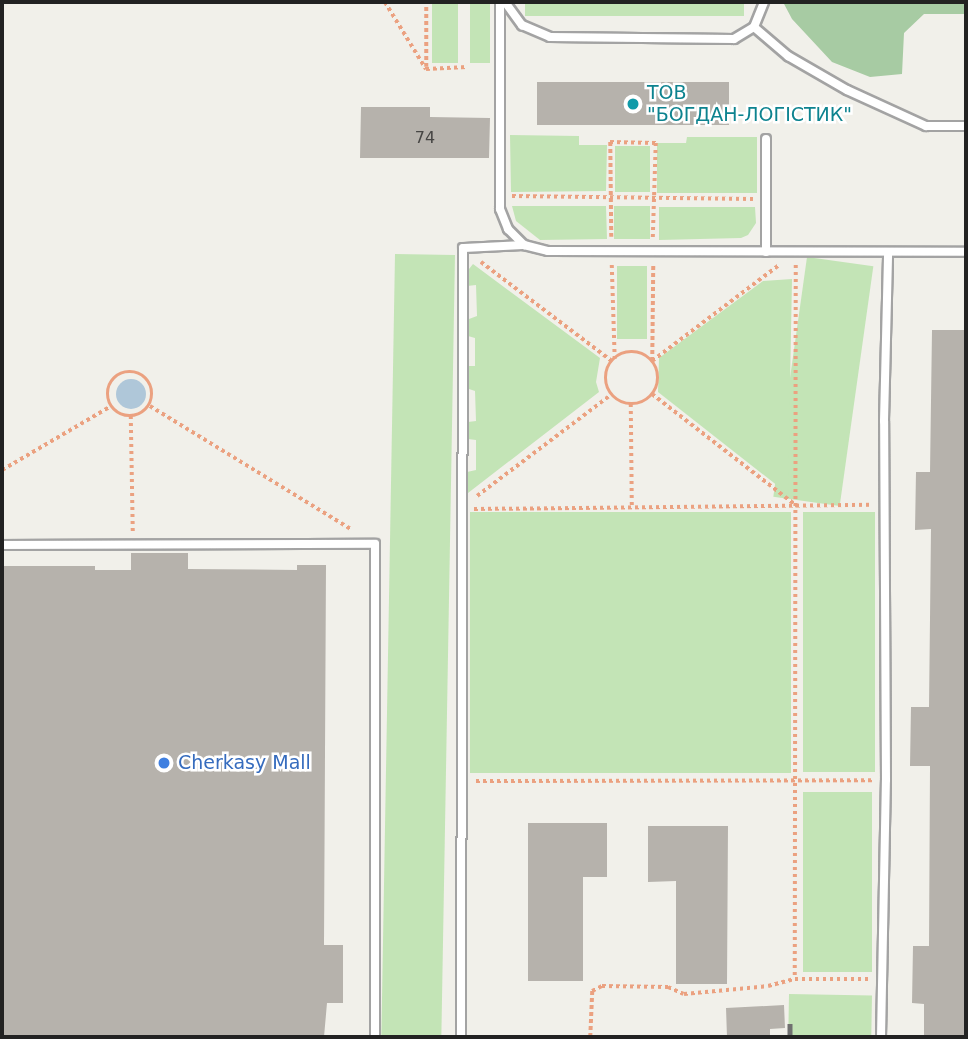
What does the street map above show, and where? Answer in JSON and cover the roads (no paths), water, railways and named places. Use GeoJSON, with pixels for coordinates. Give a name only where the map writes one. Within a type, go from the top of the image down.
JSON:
{"type":"FeatureCollection","features":[{"type":"Feature","properties":{"kind":"lane"},"geometry":{"type":"LineString","coordinates":[[502,2],[522,25],[550,37],[734,39],[754,27],[764,2]]}},
{"type":"Feature","properties":{"kind":"lane"},"geometry":{"type":"LineString","coordinates":[[502,2],[500,209],[508,229],[524,245]]}},
{"type":"Feature","properties":{"kind":"lane"},"geometry":{"type":"LineString","coordinates":[[754,27],[788,56],[848,90],[926,126],[966,126]]}},
{"type":"Feature","properties":{"kind":"lane"},"geometry":{"type":"LineString","coordinates":[[766,139],[766,252]]}},
{"type":"Feature","properties":{"kind":"lane"},"geometry":{"type":"LineString","coordinates":[[461,1037],[463,248],[524,245],[548,251],[611,252],[966,252]]}},
{"type":"Feature","properties":{"kind":"lane"},"geometry":{"type":"LineString","coordinates":[[881,1037],[886,780],[884,505],[888,252]]}},
{"type":"Feature","properties":{"kind":"lane"},"geometry":{"type":"LineString","coordinates":[[2,545],[375,544],[375,1037]]}},
{"type":"Feature","properties":{"kind":"water"},"geometry":{"type":"Polygon","coordinates":[[[131,379],[142,383],[146,394],[142,405],[131,409],[120,405],[116,394],[120,383],[131,379]]]}},
{"type":"Feature","properties":{"kind":"railway"},"geometry":{"type":"LineString","coordinates":[[790,1010],[790,1037]]}},
{"type":"Feature","properties":{"kind":"place","name":"ТОВ \"БОГДАН-ЛОГІСТИК\""},"geometry":{"type":"Point","coordinates":[633,104]}},
{"type":"Feature","properties":{"kind":"place","name":"Cherkasy Mall"},"geometry":{"type":"Point","coordinates":[164,763]}}]}
